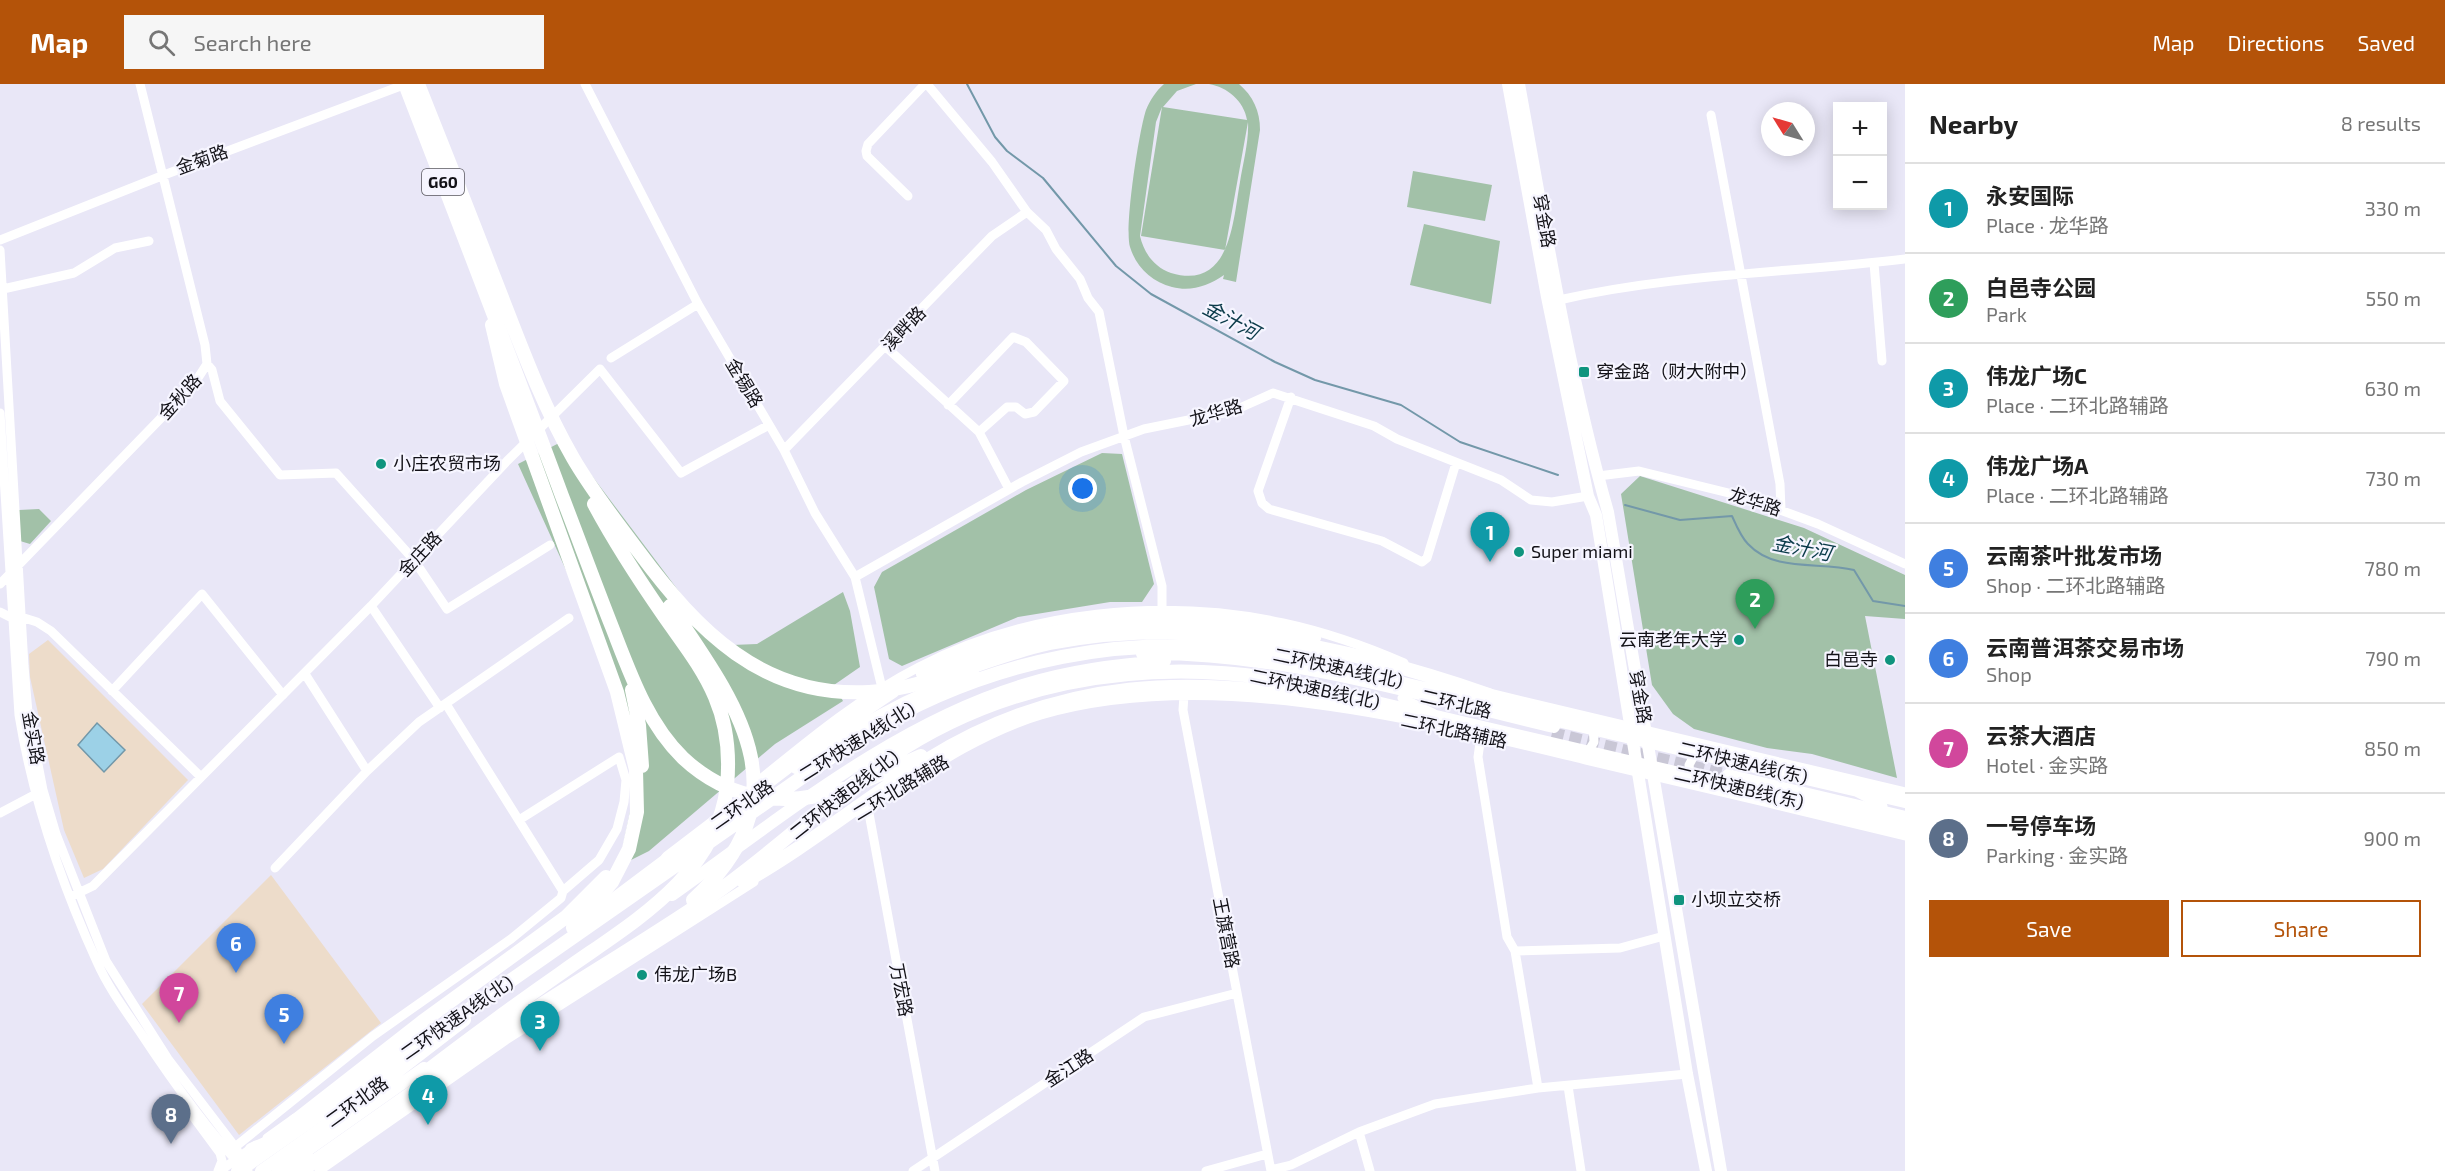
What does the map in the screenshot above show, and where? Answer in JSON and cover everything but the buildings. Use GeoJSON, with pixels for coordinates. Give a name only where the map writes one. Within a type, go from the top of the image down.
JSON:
{"type":"FeatureCollection","features":[{"type":"Feature","properties":{"kind":"highway","name":"G60"},"geometry":{"type":"LineString","coordinates":[[406,84],[487,277]]}},
{"type":"Feature","properties":{"kind":"highway","name":"G60"},"geometry":{"type":"LineString","coordinates":[[418,84],[487,277]]}},
{"type":"Feature","properties":{"kind":"highway"},"geometry":{"type":"LineString","coordinates":[[298,1171],[483,1029],[654,906],[695,865],[719,820],[726,792],[728,755],[725,729],[715,696],[698,665],[631,567],[603,520],[538,389],[487,277]]}},
{"type":"Feature","properties":{"kind":"highway"},"geometry":{"type":"LineString","coordinates":[[487,277],[501,368],[617,692],[632,746],[638,792],[634,831],[629,849],[612,882],[586,915],[529,967]]}},
{"type":"Feature","properties":{"kind":"highway"},"geometry":{"type":"LineString","coordinates":[[236,1165],[413,1028],[566,916],[606,878],[630,832],[640,792],[642,769],[638,713],[616,636],[487,277]]}},
{"type":"Feature","properties":{"kind":"highway"},"geometry":{"type":"LineString","coordinates":[[285,1171],[323,1148],[348,1121],[630,945],[680,911],[724,866],[738,843],[747,819],[751,795],[752,760],[744,726],[724,685],[593,491],[567,447],[538,389]]}},
{"type":"Feature","properties":{"kind":"highway"},"geometry":{"type":"LineString","coordinates":[[593,491],[676,602],[708,633],[734,653],[764,670],[818,688],[860,692],[891,689],[1044,645],[1144,631],[1200,631],[1258,637],[1403,667]]}},
{"type":"Feature","properties":{"kind":"highway"},"geometry":{"type":"LineString","coordinates":[[668,858],[862,711],[906,683],[949,663],[1003,645],[1063,631],[1124,622],[1189,620],[1274,628],[1582,720]]}},
{"type":"Feature","properties":{"kind":"highway"},"geometry":{"type":"LineString","coordinates":[[616,636],[648,709],[676,750],[708,777],[753,797],[782,801],[826,794],[874,777],[988,727],[1048,706],[1094,694],[1155,687],[1204,685],[1282,691],[1480,730]]}},
{"type":"Feature","properties":{"kind":"highway","name":"二环快速A线(北)"},"geometry":{"type":"LineString","coordinates":[[236,1165],[833,754],[910,707],[975,679],[1038,661],[1106,649],[1163,645],[1218,647],[1314,661],[1582,720]]}},
{"type":"Feature","properties":{"kind":"highway","name":"二环快速B线(北)"},"geometry":{"type":"LineString","coordinates":[[298,1171],[492,1037],[725,886],[888,758],[946,725],[999,702],[1053,685],[1098,676],[1161,670],[1198,670],[1289,682],[1573,752]]}},
{"type":"Feature","properties":{"kind":"highway","name":"二环快速A线(东)"},"geometry":{"type":"LineString","coordinates":[[1582,720],[1905,801]]}},
{"type":"Feature","properties":{"kind":"highway"},"geometry":{"type":"LineString","coordinates":[[630,945],[770,867],[914,769],[988,727]]}},
{"type":"Feature","properties":{"kind":"highway","name":"二环快速B线(东)"},"geometry":{"type":"LineString","coordinates":[[1573,752],[1905,827]]}},
{"type":"Feature","properties":{"kind":"main road","name":"穿金路"},"geometry":{"type":"LineString","coordinates":[[1508,84],[1547,297],[1588,496],[1596,515],[1636,772],[1687,1074],[1706,1171]]}},
{"type":"Feature","properties":{"kind":"main road","name":"穿金路"},"geometry":{"type":"LineString","coordinates":[[1519,84],[1559,300],[1608,512],[1721,1171]]}},
{"type":"Feature","properties":{"kind":"main road","name":"二环北路"},"geometry":{"type":"LineString","coordinates":[[261,1171],[348,1121],[602,907],[668,858],[796,768],[884,712],[932,689],[996,670],[1040,661],[1104,655],[1199,655],[1273,663],[1553,730]]}},
{"type":"Feature","properties":{"kind":"main road","name":"二环北路"},"geometry":{"type":"LineString","coordinates":[[278,1171],[844,775],[922,728],[990,697],[1078,670],[1136,663],[1199,661],[1291,672],[1403,695]]}},
{"type":"Feature","properties":{"kind":"main road"},"geometry":{"type":"LineString","coordinates":[[1729,772],[1882,809],[1905,817]]}},
{"type":"Feature","properties":{"kind":"main road"},"geometry":{"type":"LineString","coordinates":[[1882,809],[1905,811]]}},
{"type":"Feature","properties":{"kind":"main road"},"geometry":{"type":"LineString","coordinates":[[251,1149],[269,1139],[326,1122],[348,1121]]}},
{"type":"Feature","properties":{"kind":"main road"},"geometry":{"type":"LineString","coordinates":[[306,1171],[323,1148]]}},
{"type":"Feature","properties":{"kind":"street","name":"金秋路"},"geometry":{"type":"LineString","coordinates":[[0,584],[194,384],[207,364],[205,345],[141,84]]}},
{"type":"Feature","properties":{"kind":"street","name":"金菊路"},"geometry":{"type":"LineString","coordinates":[[0,240],[164,175],[406,84]]}},
{"type":"Feature","properties":{"kind":"street","name":"金锡路"},"geometry":{"type":"LineString","coordinates":[[585,84],[698,304],[784,450],[815,513],[855,577],[882,688]]}},
{"type":"Feature","properties":{"kind":"street"},"geometry":{"type":"LineString","coordinates":[[909,196],[867,156],[866,151],[868,144],[926,84],[992,162],[1027,212],[1046,230],[1099,312],[1124,436],[1162,586],[1162,612]]}},
{"type":"Feature","properties":{"kind":"street"},"geometry":{"type":"LineString","coordinates":[[1711,115],[1780,483],[1780,510]]}},
{"type":"Feature","properties":{"kind":"street","name":"溪畔路"},"geometry":{"type":"LineString","coordinates":[[784,450],[992,236],[1027,212]]}},
{"type":"Feature","properties":{"kind":"street"},"geometry":{"type":"LineString","coordinates":[[3,289],[74,273],[115,248],[149,241]]}},
{"type":"Feature","properties":{"kind":"street","name":"金实路"},"geometry":{"type":"LineString","coordinates":[[0,250],[19,566],[17,618]]}},
{"type":"Feature","properties":{"kind":"street"},"geometry":{"type":"LineString","coordinates":[[1559,300],[1598,291],[1742,273],[1905,259]]}},
{"type":"Feature","properties":{"kind":"street"},"geometry":{"type":"LineString","coordinates":[[1874,263],[1882,361]]}},
{"type":"Feature","properties":{"kind":"street"},"geometry":{"type":"LineString","coordinates":[[611,358],[698,304]]}},
{"type":"Feature","properties":{"kind":"street"},"geometry":{"type":"LineString","coordinates":[[948,405],[1013,337],[1026,342],[1064,381],[1034,412],[1028,414],[1016,408],[1007,407],[978,432]]}},
{"type":"Feature","properties":{"kind":"street"},"geometry":{"type":"LineString","coordinates":[[886,347],[978,432],[1009,489]]}},
{"type":"Feature","properties":{"kind":"street"},"geometry":{"type":"LineString","coordinates":[[207,364],[212,370],[220,401],[280,475],[336,473],[414,560],[447,609],[550,545]]}},
{"type":"Feature","properties":{"kind":"street","name":"金庄路"},"geometry":{"type":"LineString","coordinates":[[76,895],[93,886],[371,606],[507,461],[600,369],[681,473],[769,425]]}},
{"type":"Feature","properties":{"kind":"street","name":"龙华路"},"geometry":{"type":"LineString","coordinates":[[855,577],[1009,489],[1081,452],[1144,429],[1233,411],[1273,393],[1374,426],[1397,439],[1501,480],[1531,500],[1552,502],[1588,496]]}},
{"type":"Feature","properties":{"kind":"street"},"geometry":{"type":"LineString","coordinates":[[1291,397],[1258,491],[1262,503],[1269,509],[1382,541],[1422,562],[1427,558],[1456,463]]}},
{"type":"Feature","properties":{"kind":"street","name":"金实路"},"geometry":{"type":"LineString","coordinates":[[0,413],[10,573],[39,792],[56,834],[106,979],[178,1087],[236,1165],[247,1171]]}},
{"type":"Feature","properties":{"kind":"street","name":"龙华路"},"geometry":{"type":"LineString","coordinates":[[1598,476],[1639,471],[1745,497],[1905,564]]}},
{"type":"Feature","properties":{"kind":"street"},"geometry":{"type":"LineString","coordinates":[[112,691],[202,594],[283,695]]}},
{"type":"Feature","properties":{"kind":"street"},"geometry":{"type":"LineString","coordinates":[[371,606],[443,706],[563,891]]}},
{"type":"Feature","properties":{"kind":"street"},"geometry":{"type":"LineString","coordinates":[[0,612],[38,622],[51,631],[201,777]]}},
{"type":"Feature","properties":{"kind":"street"},"geometry":{"type":"LineString","coordinates":[[668,858],[787,757],[882,688],[930,661],[1002,634],[1081,618],[1162,612],[1230,614],[1306,628],[1492,694],[1582,720],[1629,727],[1905,792]]}},
{"type":"Feature","properties":{"kind":"street"},"geometry":{"type":"LineString","coordinates":[[275,868],[367,771],[419,722],[569,618]]}},
{"type":"Feature","properties":{"kind":"street"},"geometry":{"type":"LineString","coordinates":[[304,674],[367,771]]}},
{"type":"Feature","properties":{"kind":"street"},"geometry":{"type":"LineString","coordinates":[[1403,695],[1463,691],[1492,694]]}},
{"type":"Feature","properties":{"kind":"street","name":"二环北路辅路"},"geometry":{"type":"LineString","coordinates":[[319,1171],[506,1040],[678,933],[867,808],[966,749],[1025,720],[1090,704],[1184,695],[1228,696],[1293,703],[1480,730]]}},
{"type":"Feature","properties":{"kind":"street","name":"王旗营路"},"geometry":{"type":"LineString","coordinates":[[1184,695],[1182,710],[1271,1171]]}},
{"type":"Feature","properties":{"kind":"street"},"geometry":{"type":"LineString","coordinates":[[1403,695],[1455,725],[1480,730],[1478,757],[1507,937],[1515,951],[1538,1088]]}},
{"type":"Feature","properties":{"kind":"street"},"geometry":{"type":"LineString","coordinates":[[1573,752],[1585,755],[1594,742],[1594,726],[1582,720]]}},
{"type":"Feature","properties":{"kind":"street"},"geometry":{"type":"LineString","coordinates":[[1703,788],[1690,777],[1690,761],[1701,748],[1714,747]]}},
{"type":"Feature","properties":{"kind":"street"},"geometry":{"type":"LineString","coordinates":[[1573,752],[1636,772],[1905,836]]}},
{"type":"Feature","properties":{"kind":"street"},"geometry":{"type":"LineString","coordinates":[[234,1147],[373,1036],[538,918],[561,898],[563,891],[599,860],[617,829],[624,802],[626,780],[619,757],[519,820]]}},
{"type":"Feature","properties":{"kind":"street"},"geometry":{"type":"LineString","coordinates":[[1806,769],[1835,779],[1882,809]]}},
{"type":"Feature","properties":{"kind":"street"},"geometry":{"type":"LineString","coordinates":[[0,813],[39,792]]}},
{"type":"Feature","properties":{"kind":"street","name":"万宏路"},"geometry":{"type":"LineString","coordinates":[[867,808],[935,1171]]}},
{"type":"Feature","properties":{"kind":"street"},"geometry":{"type":"LineString","coordinates":[[1796,810],[1823,813],[1882,809]]}},
{"type":"Feature","properties":{"kind":"street","name":"金实路"},"geometry":{"type":"LineString","coordinates":[[76,895],[106,961],[168,1059],[234,1147],[236,1165]]}},
{"type":"Feature","properties":{"kind":"street"},"geometry":{"type":"LineString","coordinates":[[1515,951],[1620,948],[1664,936]]}},
{"type":"Feature","properties":{"kind":"street"},"geometry":{"type":"LineString","coordinates":[[219,1171],[236,1165],[251,1149],[342,1085],[478,1002],[529,967]]}},
{"type":"Feature","properties":{"kind":"street","name":"金江路"},"geometry":{"type":"LineString","coordinates":[[913,1171],[1144,1017],[1237,993]]}},
{"type":"Feature","properties":{"kind":"street"},"geometry":{"type":"LineString","coordinates":[[1271,1171],[1291,1165],[1359,1132],[1435,1104],[1538,1088],[1687,1074]]}},
{"type":"Feature","properties":{"kind":"street"},"geometry":{"type":"LineString","coordinates":[[1568,1086],[1581,1171]]}},
{"type":"Feature","properties":{"kind":"street"},"geometry":{"type":"LineString","coordinates":[[178,1087],[187,1108],[220,1153],[222,1161],[219,1171]]}},
{"type":"Feature","properties":{"kind":"street"},"geometry":{"type":"LineString","coordinates":[[1359,1132],[1370,1171]]}},
{"type":"Feature","properties":{"kind":"street"},"geometry":{"type":"LineString","coordinates":[[1206,1171],[1267,1154]]}},
{"type":"Feature","properties":{"kind":"shaded area"},"geometry":{"type":"Polygon","coordinates":[[[48,640],[188,780],[103,869],[84,878],[64,830],[30,677],[29,654],[48,640]]]}},
{"type":"Feature","properties":{"kind":"shaded area"},"geometry":{"type":"Polygon","coordinates":[[[271,875],[381,1023],[239,1135],[142,1004],[271,875]]]}},
{"type":"Feature","properties":{"kind":"green space"},"geometry":{"type":"Polygon","coordinates":[[[1164,84],[1196,84],[1177,91],[1163,107],[1247,120],[1234,96],[1222,88],[1209,84],[1239,84],[1252,99],[1257,110],[1260,130],[1236,282],[1223,279],[1224,275],[1199,287],[1186,289],[1165,285],[1146,273],[1136,261],[1130,247],[1131,201],[1143,121],[1146,110],[1164,84]],[[1162,107],[1156,122],[1140,236],[1142,242],[1147,254],[1155,263],[1171,273],[1191,276],[1206,272],[1225,250],[1141,236],[1162,107]],[[1248,122],[1225,249],[1235,215],[1247,145],[1248,122]]]}},
{"type":"Feature","properties":{"kind":"green space"},"geometry":{"type":"Polygon","coordinates":[[[1413,171],[1492,185],[1485,221],[1407,207],[1413,171]]]}},
{"type":"Feature","properties":{"kind":"green space"},"geometry":{"type":"Polygon","coordinates":[[[1424,224],[1500,241],[1491,304],[1410,285],[1424,224]]]}},
{"type":"Feature","properties":{"kind":"green space"},"geometry":{"type":"Polygon","coordinates":[[[565,440],[696,614],[732,645],[757,644],[843,592],[850,611],[860,667],[834,685],[843,701],[775,744],[649,851],[619,866],[630,812],[633,744],[618,685],[518,464],[565,440]]]}},
{"type":"Feature","properties":{"kind":"green space"},"geometry":{"type":"Polygon","coordinates":[[[1102,453],[1122,454],[1154,584],[1142,602],[1110,602],[1018,617],[902,666],[889,659],[874,587],[882,572],[1026,490],[1102,453]]]}},
{"type":"Feature","properties":{"kind":"green space"},"geometry":{"type":"Polygon","coordinates":[[[1640,476],[1804,528],[1905,575],[1905,619],[1865,616],[1897,778],[1812,754],[1767,748],[1694,729],[1673,714],[1652,685],[1621,494],[1640,476]]]}},
{"type":"Feature","properties":{"kind":"green space"},"geometry":{"type":"Polygon","coordinates":[[[39,509],[51,521],[30,544],[20,541],[19,510],[39,509]]]}},
{"type":"Feature","properties":{"kind":"water"},"geometry":{"type":"Polygon","coordinates":[[[97,723],[125,750],[104,772],[78,745],[97,723]]]}},
{"type":"Feature","properties":{"kind":"waterway","name":"金汁河"},"geometry":{"type":"LineString","coordinates":[[967,84],[995,137],[1007,151],[1043,178],[1116,266],[1151,294],[1275,362],[1315,380],[1401,405],[1460,442],[1558,475]]}},
{"type":"Feature","properties":{"kind":"waterway","name":"金汁河"},"geometry":{"type":"LineString","coordinates":[[1625,505],[1680,520],[1732,516],[1743,538],[1759,553],[1784,563],[1854,570],[1873,601],[1905,606]]}},
{"type":"Feature","properties":{"kind":"tunnel"},"geometry":{"type":"LineString","coordinates":[[1552,733],[1728,775]]}},
{"type":"Feature","properties":{"kind":"place","name":"穿金路（财大附中）"},"geometry":{"type":"Point","coordinates":[1584,372]}},
{"type":"Feature","properties":{"kind":"place","name":"小庄农贸市场"},"geometry":{"type":"Point","coordinates":[381,464]}},
{"type":"Feature","properties":{"kind":"place","name":"Super miami"},"geometry":{"type":"Point","coordinates":[1519,552]}},
{"type":"Feature","properties":{"kind":"place","name":"永安国际"},"geometry":{"type":"Point","coordinates":[1490,562]}},
{"type":"Feature","properties":{"kind":"place","name":"白邑寺公园"},"geometry":{"type":"Point","coordinates":[1755,629]}},
{"type":"Feature","properties":{"kind":"place","name":"云南老年大学"},"geometry":{"type":"Point","coordinates":[1739,640]}},
{"type":"Feature","properties":{"kind":"place","name":"白邑寺"},"geometry":{"type":"Point","coordinates":[1890,660]}},
{"type":"Feature","properties":{"kind":"place","name":"小坝立交桥"},"geometry":{"type":"Point","coordinates":[1679,900]}},
{"type":"Feature","properties":{"kind":"place","name":"云南普洱茶交易市场"},"geometry":{"type":"Point","coordinates":[236,973]}},
{"type":"Feature","properties":{"kind":"place","name":"伟龙广场B"},"geometry":{"type":"Point","coordinates":[642,975]}},
{"type":"Feature","properties":{"kind":"place","name":"云茶大酒店"},"geometry":{"type":"Point","coordinates":[179,1023]}},
{"type":"Feature","properties":{"kind":"place","name":"云南茶叶批发市场"},"geometry":{"type":"Point","coordinates":[284,1044]}},
{"type":"Feature","properties":{"kind":"place","name":"伟龙广场C"},"geometry":{"type":"Point","coordinates":[540,1051]}},
{"type":"Feature","properties":{"kind":"place","name":"伟龙广场A"},"geometry":{"type":"Point","coordinates":[428,1125]}},
{"type":"Feature","properties":{"kind":"place","name":"一号停车场"},"geometry":{"type":"Point","coordinates":[171,1144]}}]}
